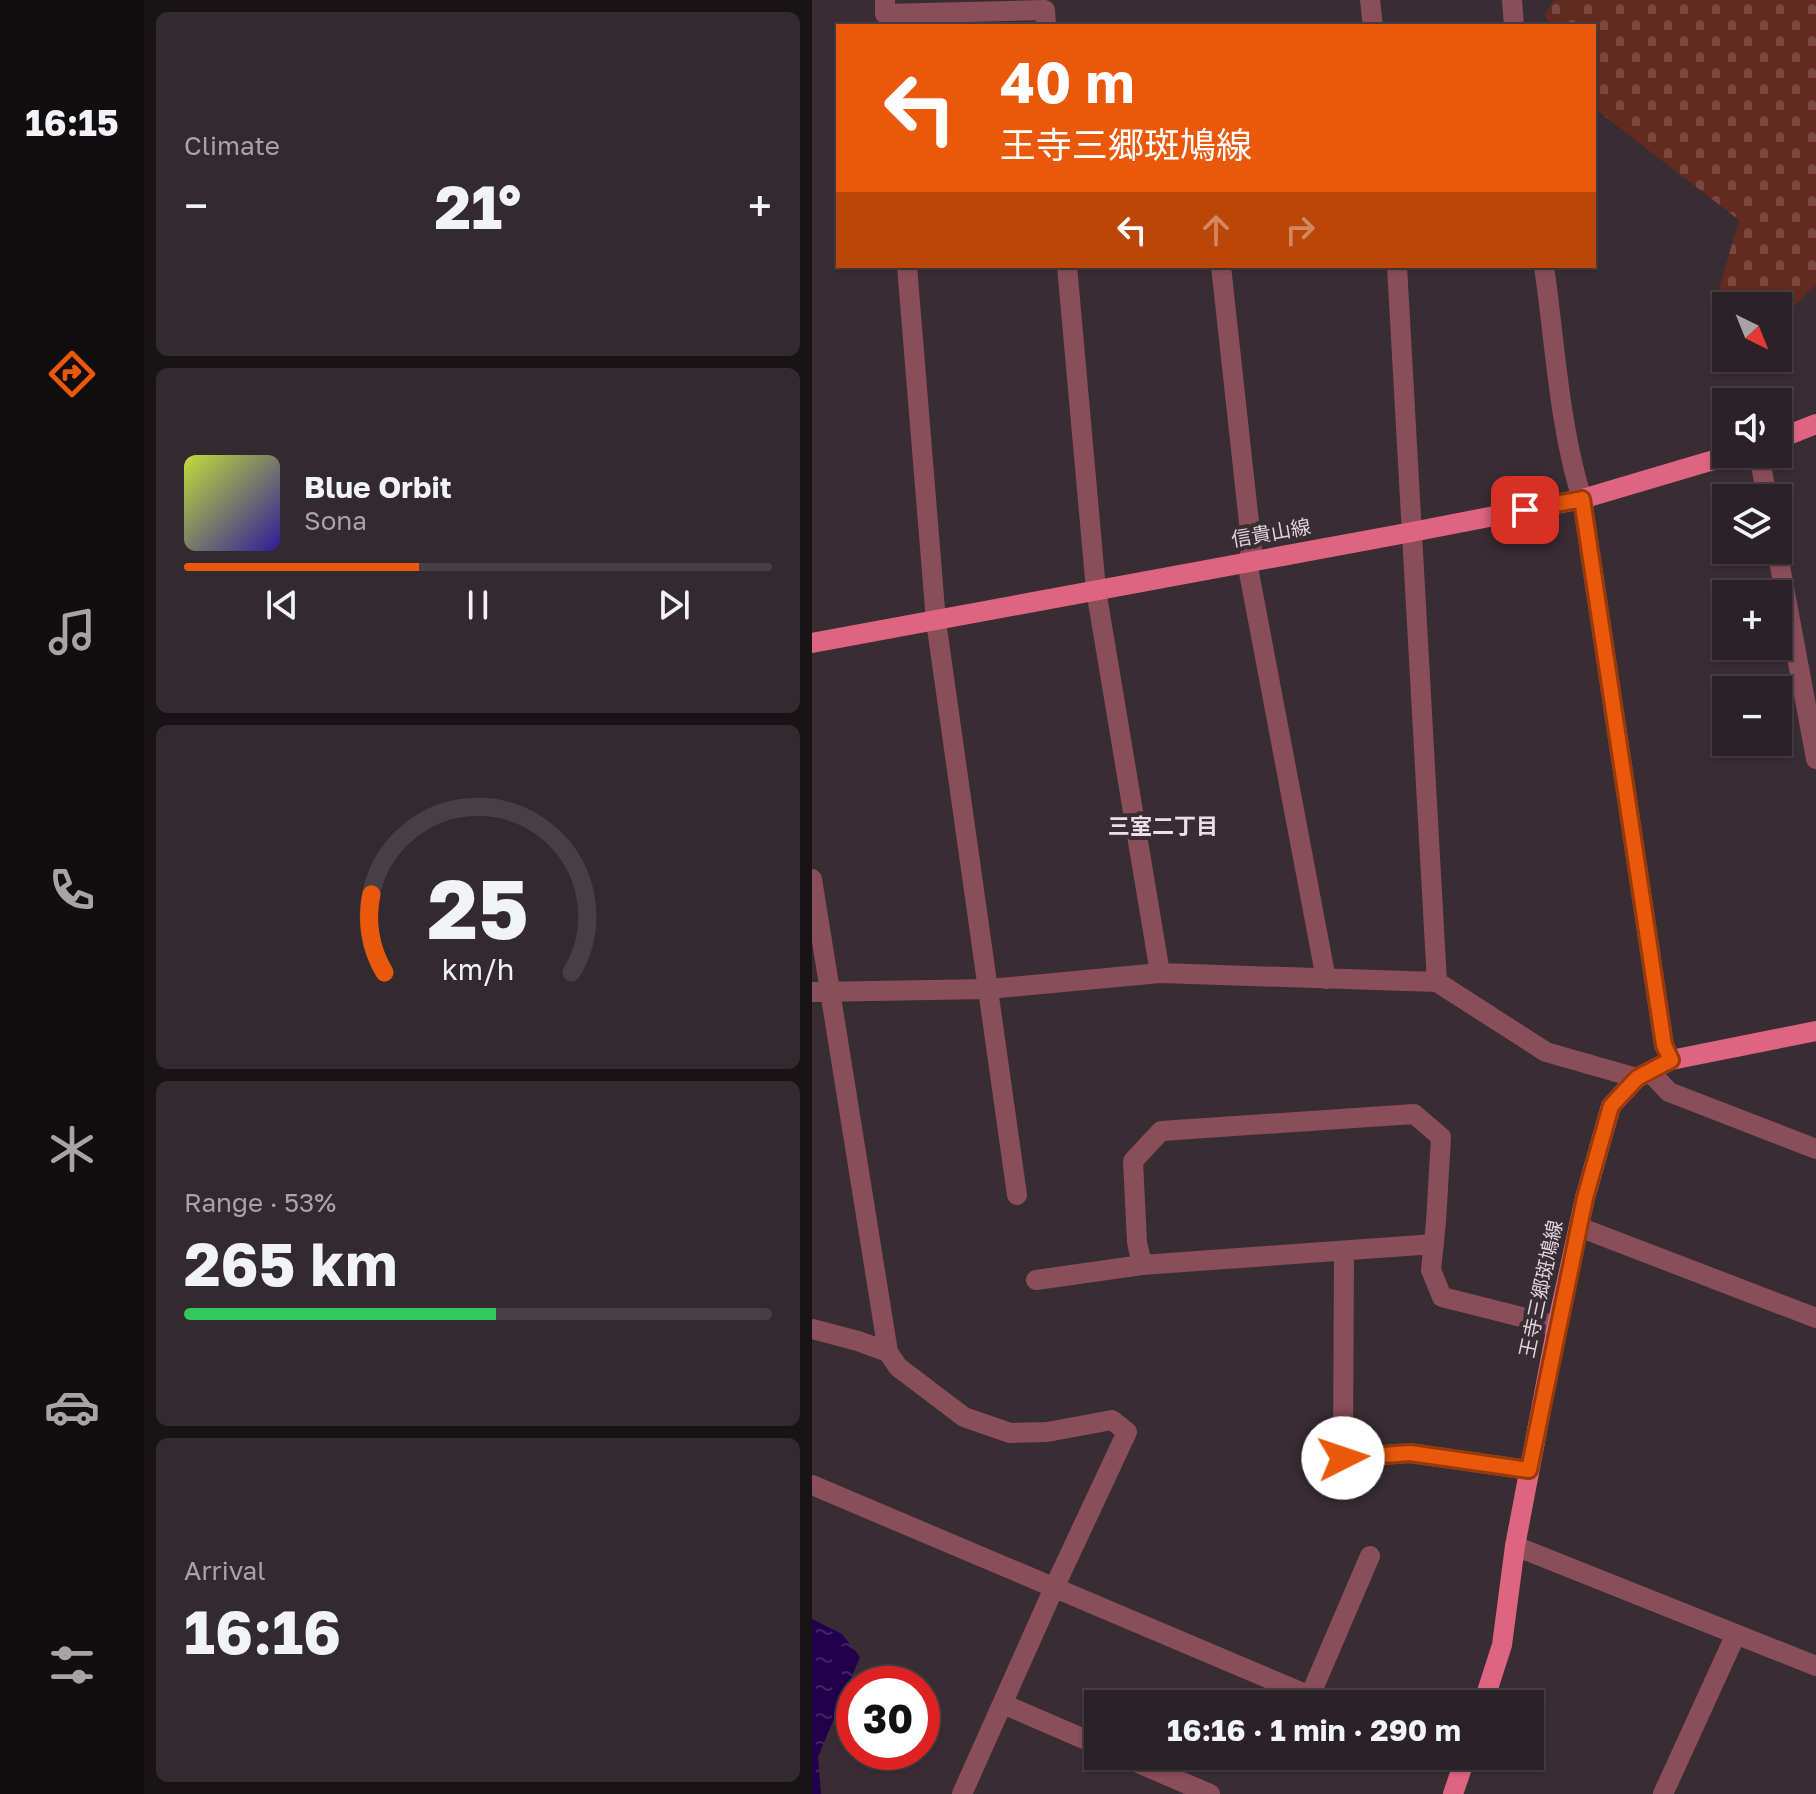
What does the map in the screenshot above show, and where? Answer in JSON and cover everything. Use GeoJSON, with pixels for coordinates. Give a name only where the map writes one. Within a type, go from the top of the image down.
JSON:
{"type":"FeatureCollection","features":[{"type":"Feature","properties":{"kind":"main road"},"geometry":{"type":"LineString","coordinates":[[1792,433],[1816,424]]}},
{"type":"Feature","properties":{"kind":"main road","name":"信貴山線"},"geometry":{"type":"LineString","coordinates":[[812,643],[1582,499],[1712,461]]}},
{"type":"Feature","properties":{"kind":"main road","name":"王寺三郷斑鳩線"},"geometry":{"type":"LineString","coordinates":[[1488,1690],[1502,1645],[1515,1546],[1557,1326],[1611,1106],[1643,1075],[1671,1060],[1816,1031]]}},
{"type":"Feature","properties":{"kind":"main road"},"geometry":{"type":"LineString","coordinates":[[1453,1794],[1458,1770]]}},
{"type":"Feature","properties":{"kind":"street"},"geometry":{"type":"LineString","coordinates":[[1370,0],[1373,24]]}},
{"type":"Feature","properties":{"kind":"street"},"geometry":{"type":"LineString","coordinates":[[1512,0],[1514,24]]}},
{"type":"Feature","properties":{"kind":"street"},"geometry":{"type":"LineString","coordinates":[[885,13],[1045,10],[1046,24]]}},
{"type":"Feature","properties":{"kind":"street"},"geometry":{"type":"LineString","coordinates":[[907,268],[936,621],[1017,1195]]}},
{"type":"Feature","properties":{"kind":"street"},"geometry":{"type":"LineString","coordinates":[[1067,268],[1096,590],[1160,973]]}},
{"type":"Feature","properties":{"kind":"street"},"geometry":{"type":"LineString","coordinates":[[1221,268],[1252,550],[1247,562],[1326,979]]}},
{"type":"Feature","properties":{"kind":"street"},"geometry":{"type":"LineString","coordinates":[[1397,268],[1437,982]]}},
{"type":"Feature","properties":{"kind":"street"},"geometry":{"type":"LineString","coordinates":[[1544,268],[1664,1045],[1671,1060]]}},
{"type":"Feature","properties":{"kind":"street"},"geometry":{"type":"LineString","coordinates":[[1780,564],[1816,759]]}},
{"type":"Feature","properties":{"kind":"street"},"geometry":{"type":"LineString","coordinates":[[812,879],[821,992],[888,1352],[898,1367],[964,1417],[1010,1433],[1047,1432],[1112,1420],[1127,1432],[962,1794]]}},
{"type":"Feature","properties":{"kind":"street"},"geometry":{"type":"LineString","coordinates":[[821,992],[989,989],[1160,973],[1437,982],[1546,1052],[1643,1075],[1669,1092],[1816,1149]]}},
{"type":"Feature","properties":{"kind":"street"},"geometry":{"type":"LineString","coordinates":[[1142,1265],[1137,1242],[1133,1161],[1161,1131],[1414,1114],[1441,1137],[1431,1270],[1442,1297],[1557,1326]]}},
{"type":"Feature","properties":{"kind":"street"},"geometry":{"type":"LineString","coordinates":[[1579,1227],[1816,1318]]}},
{"type":"Feature","properties":{"kind":"street"},"geometry":{"type":"LineString","coordinates":[[1036,1280],[1142,1265],[1434,1244]]}},
{"type":"Feature","properties":{"kind":"street"},"geometry":{"type":"LineString","coordinates":[[1344,1252],[1343,1458],[1410,1453],[1529,1470]]}},
{"type":"Feature","properties":{"kind":"street"},"geometry":{"type":"LineString","coordinates":[[812,1329],[888,1352]]}},
{"type":"Feature","properties":{"kind":"street"},"geometry":{"type":"LineString","coordinates":[[812,1485],[1295,1690]]}},
{"type":"Feature","properties":{"kind":"street"},"geometry":{"type":"LineString","coordinates":[[1515,1546],[1816,1666]]}},
{"type":"Feature","properties":{"kind":"street"},"geometry":{"type":"LineString","coordinates":[[1323,1690],[1370,1556]]}},
{"type":"Feature","properties":{"kind":"street"},"geometry":{"type":"LineString","coordinates":[[1663,1794],[1736,1634]]}},
{"type":"Feature","properties":{"kind":"street"},"geometry":{"type":"LineString","coordinates":[[1003,1704],[1084,1739]]}},
{"type":"Feature","properties":{"kind":"street"},"geometry":{"type":"LineString","coordinates":[[1154,1770],[1210,1794]]}},
{"type":"Feature","properties":{"kind":"green space"},"geometry":{"type":"Polygon","coordinates":[[[1554,0],[1816,0],[1816,285],[1792,308],[1792,292],[1718,292],[1739,220],[1596,110],[1596,24],[1548,24],[1545,14],[1554,0]]]}},
{"type":"Feature","properties":{"kind":"water"},"geometry":{"type":"Polygon","coordinates":[[[812,1619],[842,1634],[860,1657],[856,1666],[836,1666],[836,1714],[818,1757],[821,1794],[812,1794],[812,1619]]]}},
{"type":"Feature","properties":{"kind":"district","name":"三室二丁目"},"geometry":{"type":"Point","coordinates":[1163,826]}},
{"type":"Feature","properties":{"kind":"route"},"geometry":{"type":"LineString","coordinates":[[1343,1458],[1410,1453],[1529,1470],[1585,1198],[1611,1106],[1637,1078],[1671,1060],[1664,1045],[1582,499],[1525,510]]}}]}
